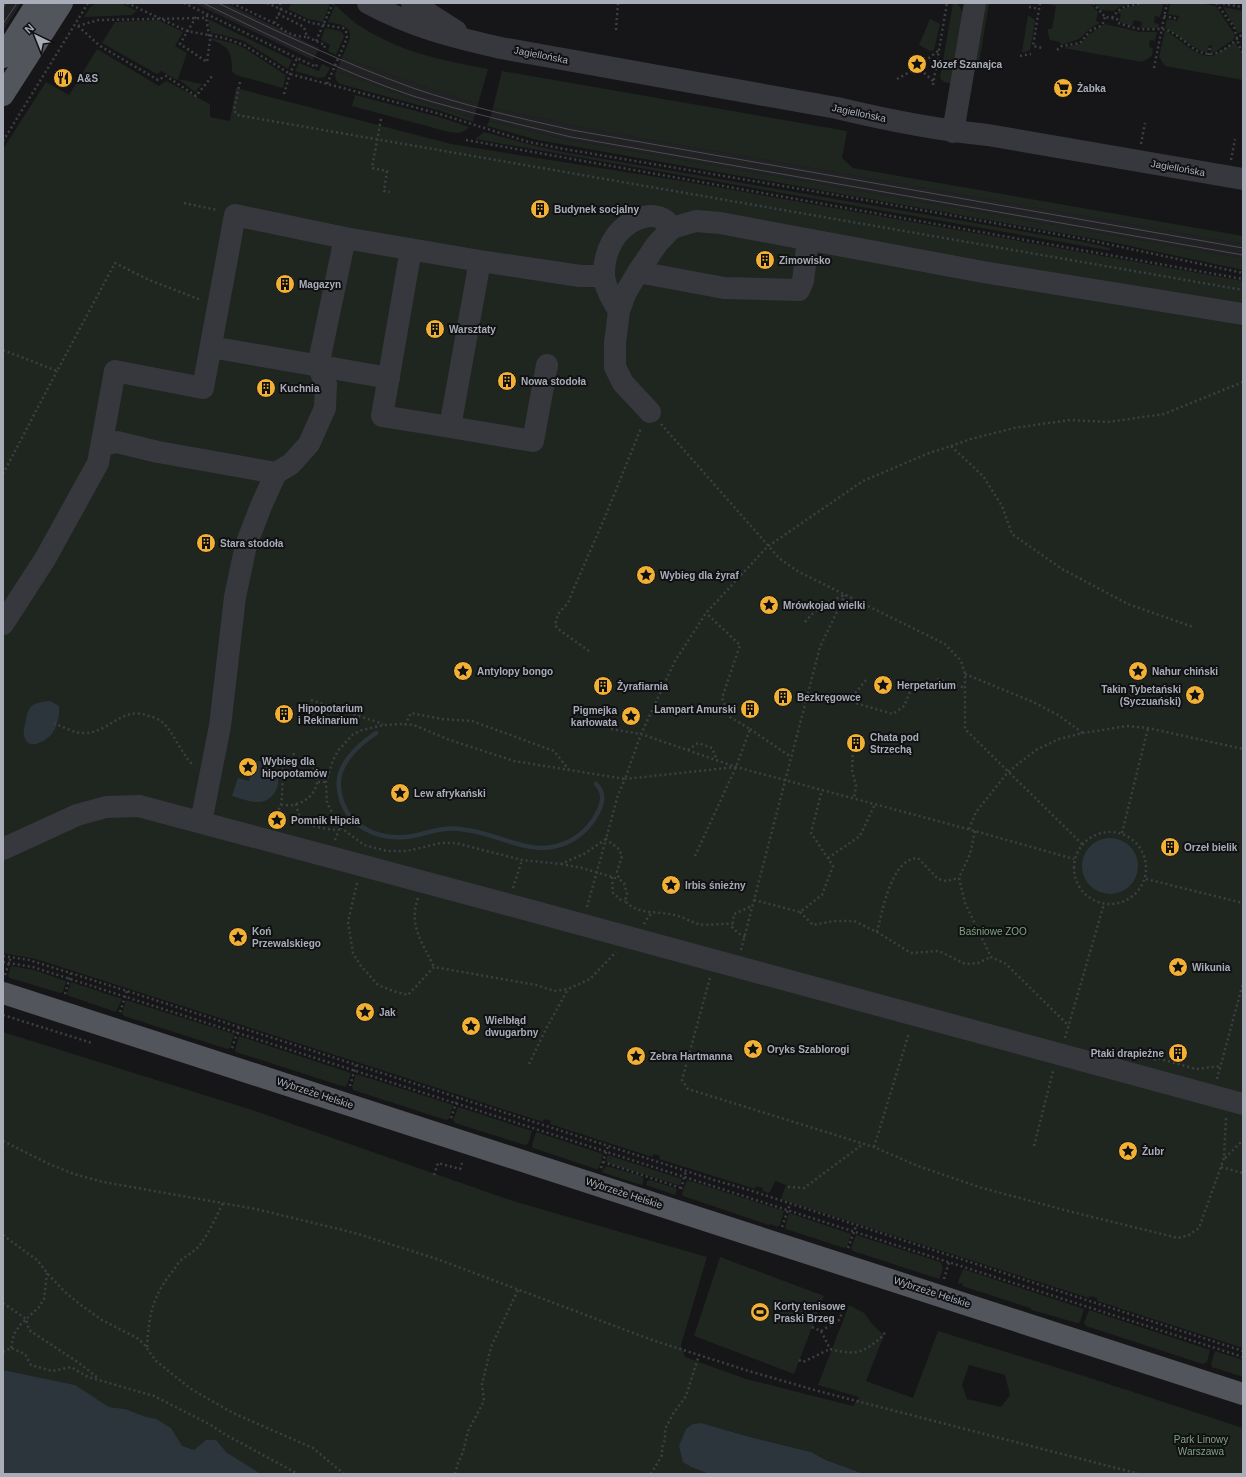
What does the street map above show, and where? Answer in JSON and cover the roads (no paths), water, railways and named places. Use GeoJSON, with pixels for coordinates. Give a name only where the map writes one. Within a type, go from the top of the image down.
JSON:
{"type":"FeatureCollection","features":[{"type":"Feature","properties":{"kind":"main road"},"geometry":{"type":"LineString","coordinates":[[3,56],[37,3]]}},
{"type":"Feature","properties":{"kind":"main road"},"geometry":{"type":"LineString","coordinates":[[3,95],[66,12]]}},
{"type":"Feature","properties":{"kind":"main road","name":"Wybrzeże Helskie"},"geometry":{"type":"LineString","coordinates":[[3,990],[1243,1394]]}},
{"type":"Feature","properties":{"kind":"street","name":"Jagiellońska"},"geometry":{"type":"LineString","coordinates":[[368,3],[417,26],[448,36],[542,56],[837,108],[874,117],[953,132],[1022,140],[1243,180]]}},
{"type":"Feature","properties":{"kind":"street","name":"Jagiellońska"},"geometry":{"type":"LineString","coordinates":[[412,3],[476,42]]}},
{"type":"Feature","properties":{"kind":"street"},"geometry":{"type":"LineString","coordinates":[[953,132],[975,3]]}},
{"type":"Feature","properties":{"kind":"street"},"geometry":{"type":"LineString","coordinates":[[3,624],[45,559],[98,463],[103,445],[105,422],[115,371],[203,388],[235,215],[345,238],[480,261],[580,276],[604,276]]}},
{"type":"Feature","properties":{"kind":"street"},"geometry":{"type":"LineString","coordinates":[[619,311],[610,295],[604,276],[607,253],[612,241],[620,230],[632,221],[645,216],[665,220],[672,228]]}},
{"type":"Feature","properties":{"kind":"street"},"geometry":{"type":"LineString","coordinates":[[650,412],[623,383],[615,367],[615,343],[619,311],[625,294],[657,244],[672,228],[696,221],[976,270],[1243,314]]}},
{"type":"Feature","properties":{"kind":"street"},"geometry":{"type":"LineString","coordinates":[[201,822],[220,726],[235,597],[246,545],[276,473],[291,464],[309,444],[325,408],[326,384],[318,366],[345,238]]}},
{"type":"Feature","properties":{"kind":"street"},"geometry":{"type":"LineString","coordinates":[[638,272],[724,288],[799,290],[803,281],[808,240]]}},
{"type":"Feature","properties":{"kind":"street"},"geometry":{"type":"LineString","coordinates":[[411,249],[382,416],[533,442],[548,365]]}},
{"type":"Feature","properties":{"kind":"street"},"geometry":{"type":"LineString","coordinates":[[450,427],[480,261]]}},
{"type":"Feature","properties":{"kind":"street"},"geometry":{"type":"LineString","coordinates":[[211,347],[389,378]]}},
{"type":"Feature","properties":{"kind":"street"},"geometry":{"type":"LineString","coordinates":[[103,445],[118,442],[158,452],[276,473]]}},
{"type":"Feature","properties":{"kind":"street"},"geometry":{"type":"LineString","coordinates":[[3,849],[77,815],[106,807],[139,806],[582,924],[633,932],[717,961],[1228,1100]]}},
{"type":"Feature","properties":{"kind":"waterway"},"geometry":{"type":"LineString","coordinates":[[376,733],[362,743],[350,756],[341,771],[339,788],[342,801],[347,812],[355,821],[364,828],[387,836],[413,836],[441,830],[456,829],[480,832],[531,847],[544,848],[558,846],[572,840],[584,831],[593,821],[602,801],[601,791],[596,784]]}},
{"type":"Feature","properties":{"kind":"tram line"},"geometry":{"type":"LineString","coordinates":[[3,8],[6,3]]}},
{"type":"Feature","properties":{"kind":"tram line"},"geometry":{"type":"LineString","coordinates":[[3,24],[17,3]]}},
{"type":"Feature","properties":{"kind":"tram line"},"geometry":{"type":"LineString","coordinates":[[203,3],[306,53],[359,76],[413,96],[492,118],[571,137],[1243,255]]}},
{"type":"Feature","properties":{"kind":"tram line"},"geometry":{"type":"LineString","coordinates":[[218,3],[314,48],[388,79],[472,106],[512,116],[572,130],[1243,248]]}},
{"type":"Feature","properties":{"kind":"place","name":"Józef Szanajca"},"geometry":{"type":"Point","coordinates":[917,64]}},
{"type":"Feature","properties":{"kind":"place","name":"A&S"},"geometry":{"type":"Point","coordinates":[63,78]}},
{"type":"Feature","properties":{"kind":"place","name":"Żabka"},"geometry":{"type":"Point","coordinates":[1063,88]}},
{"type":"Feature","properties":{"kind":"place","name":"Budynek socjalny"},"geometry":{"type":"Point","coordinates":[540,209]}},
{"type":"Feature","properties":{"kind":"place","name":"Zimowisko"},"geometry":{"type":"Point","coordinates":[765,260]}},
{"type":"Feature","properties":{"kind":"place","name":"Magazyn"},"geometry":{"type":"Point","coordinates":[285,284]}},
{"type":"Feature","properties":{"kind":"place","name":"Warsztaty"},"geometry":{"type":"Point","coordinates":[435,329]}},
{"type":"Feature","properties":{"kind":"place","name":"Nowa stodoła"},"geometry":{"type":"Point","coordinates":[507,381]}},
{"type":"Feature","properties":{"kind":"place","name":"Kuchnia"},"geometry":{"type":"Point","coordinates":[266,388]}},
{"type":"Feature","properties":{"kind":"place","name":"Stara stodoła"},"geometry":{"type":"Point","coordinates":[206,543]}},
{"type":"Feature","properties":{"kind":"place","name":"Wybieg dla żyraf"},"geometry":{"type":"Point","coordinates":[646,575]}},
{"type":"Feature","properties":{"kind":"place","name":"Mrówkojad wielki"},"geometry":{"type":"Point","coordinates":[769,605]}},
{"type":"Feature","properties":{"kind":"place","name":"Antylopy bongo"},"geometry":{"type":"Point","coordinates":[463,671]}},
{"type":"Feature","properties":{"kind":"place","name":"Nahur chiński"},"geometry":{"type":"Point","coordinates":[1138,671]}},
{"type":"Feature","properties":{"kind":"place","name":"Herpetarium"},"geometry":{"type":"Point","coordinates":[883,685]}},
{"type":"Feature","properties":{"kind":"place","name":"Żyrafiarnia"},"geometry":{"type":"Point","coordinates":[603,686]}},
{"type":"Feature","properties":{"kind":"place","name":"Takin Tybetański (Syczuański)"},"geometry":{"type":"Point","coordinates":[1195,695]}},
{"type":"Feature","properties":{"kind":"place","name":"Bezkręgowce"},"geometry":{"type":"Point","coordinates":[783,697]}},
{"type":"Feature","properties":{"kind":"place","name":"Lampart Amurski"},"geometry":{"type":"Point","coordinates":[750,709]}},
{"type":"Feature","properties":{"kind":"place","name":"Hipopotarium i Rekinarium"},"geometry":{"type":"Point","coordinates":[284,714]}},
{"type":"Feature","properties":{"kind":"place","name":"Pigmejka karłowata"},"geometry":{"type":"Point","coordinates":[631,716]}},
{"type":"Feature","properties":{"kind":"place","name":"Chata pod Strzechą"},"geometry":{"type":"Point","coordinates":[856,743]}},
{"type":"Feature","properties":{"kind":"place","name":"Wybieg dla hipopotamów"},"geometry":{"type":"Point","coordinates":[248,767]}},
{"type":"Feature","properties":{"kind":"place","name":"Lew afrykański"},"geometry":{"type":"Point","coordinates":[400,793]}},
{"type":"Feature","properties":{"kind":"place","name":"Pomnik Hipcia"},"geometry":{"type":"Point","coordinates":[277,820]}},
{"type":"Feature","properties":{"kind":"place","name":"Orzeł bielik"},"geometry":{"type":"Point","coordinates":[1170,847]}},
{"type":"Feature","properties":{"kind":"place","name":"Irbis śnieżny"},"geometry":{"type":"Point","coordinates":[671,885]}},
{"type":"Feature","properties":{"kind":"place","name":"Koń Przewalskiego"},"geometry":{"type":"Point","coordinates":[238,937]}},
{"type":"Feature","properties":{"kind":"place","name":"Wikunia"},"geometry":{"type":"Point","coordinates":[1178,967]}},
{"type":"Feature","properties":{"kind":"place","name":"Jak"},"geometry":{"type":"Point","coordinates":[365,1012]}},
{"type":"Feature","properties":{"kind":"place","name":"Wielbłąd dwugarbny"},"geometry":{"type":"Point","coordinates":[471,1026]}},
{"type":"Feature","properties":{"kind":"place","name":"Oryks Szablorogi"},"geometry":{"type":"Point","coordinates":[753,1049]}},
{"type":"Feature","properties":{"kind":"place","name":"Ptaki drapieżne"},"geometry":{"type":"Point","coordinates":[1178,1053]}},
{"type":"Feature","properties":{"kind":"place","name":"Zebra Hartmanna"},"geometry":{"type":"Point","coordinates":[636,1056]}},
{"type":"Feature","properties":{"kind":"place","name":"Żubr"},"geometry":{"type":"Point","coordinates":[1128,1151]}},
{"type":"Feature","properties":{"kind":"place","name":"Korty tenisowe Praski Brzeg"},"geometry":{"type":"Point","coordinates":[760,1312]}},
{"type":"Feature","properties":{"kind":"park label","name":"Baśniowe ZOO"},"geometry":{"type":"Point","coordinates":[993,931]}},
{"type":"Feature","properties":{"kind":"park label","name":"Park Linowy Warszawa"},"geometry":{"type":"Point","coordinates":[1201,1444]}}]}
